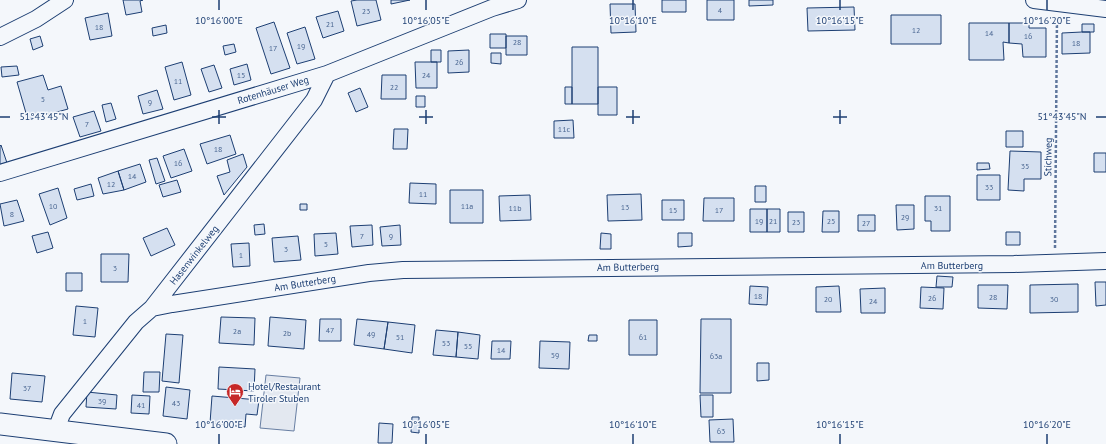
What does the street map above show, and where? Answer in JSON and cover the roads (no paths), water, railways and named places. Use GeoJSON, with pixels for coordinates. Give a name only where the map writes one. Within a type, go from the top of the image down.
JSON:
{"type":"FeatureCollection","features":[{"type":"Feature","properties":{"kind":"main road"},"geometry":{"type":"LineString","coordinates":[[0,424],[166,444]]}},
{"type":"Feature","properties":{"kind":"street"},"geometry":{"type":"LineString","coordinates":[[0,37],[36,20],[65,0]]}},
{"type":"Feature","properties":{"kind":"street","name":"Rotenhäuser Weg"},"geometry":{"type":"LineString","coordinates":[[0,173],[327,74],[492,8],[518,0]]}},
{"type":"Feature","properties":{"kind":"street"},"geometry":{"type":"LineString","coordinates":[[1034,0],[1106,9]]}},
{"type":"Feature","properties":{"kind":"street","name":"Hasenwinkelweg"},"geometry":{"type":"LineString","coordinates":[[56,430],[62,414],[136,322],[152,308],[314,100],[327,74]]}},
{"type":"Feature","properties":{"kind":"street","name":"Am Butterberg"},"geometry":{"type":"LineString","coordinates":[[152,308],[369,273],[403,270],[1054,263],[1106,261]]}},
{"type":"Feature","properties":{"kind":"place","name":"Hotel/Restaurant Tiroler Stuben"},"geometry":{"type":"Point","coordinates":[235,407]}}]}
